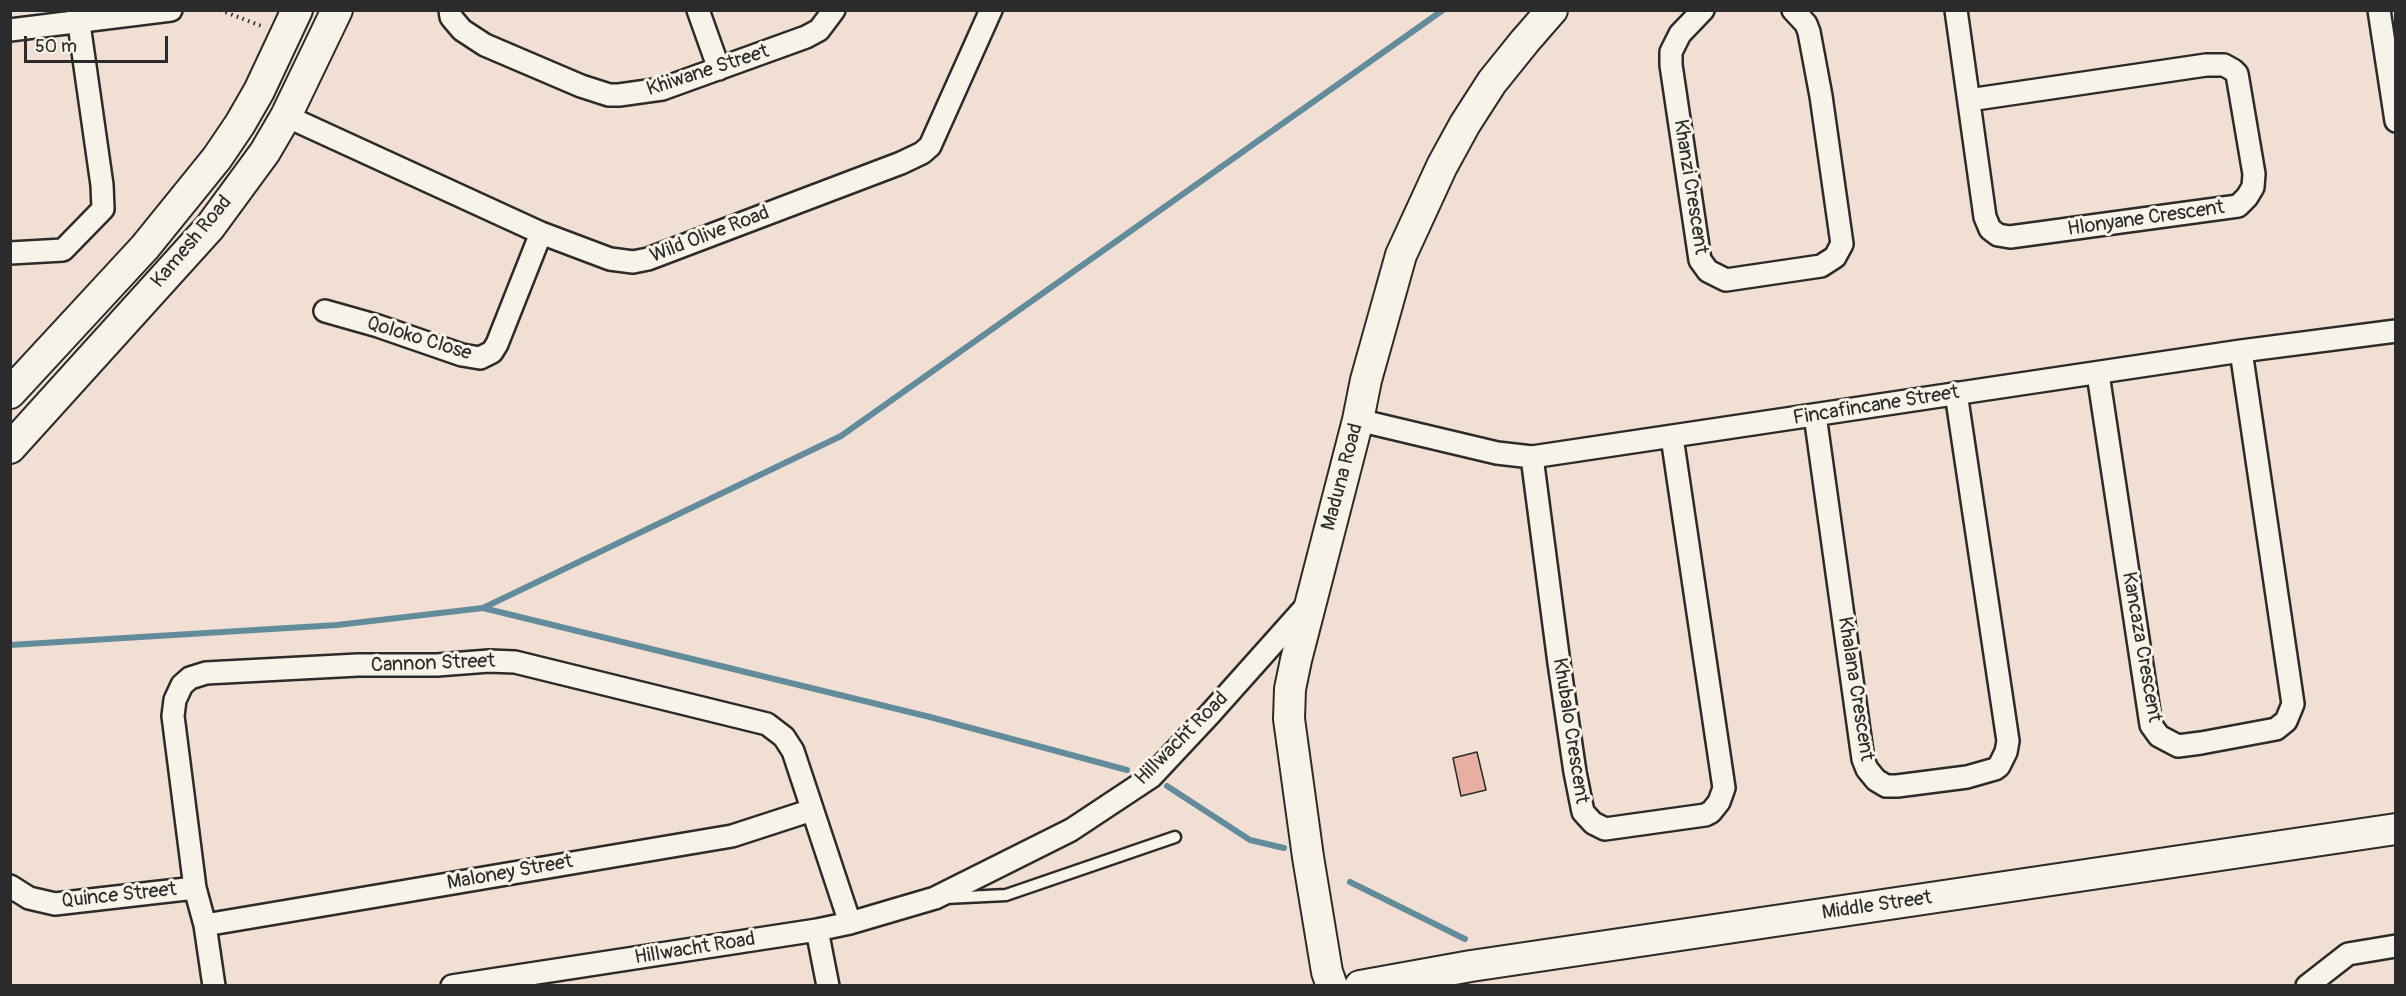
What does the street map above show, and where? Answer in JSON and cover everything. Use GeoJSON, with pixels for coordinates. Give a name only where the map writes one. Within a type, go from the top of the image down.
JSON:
{"type":"FeatureCollection","features":[{"type":"Feature","properties":{"kind":"main road","name":"Kamesh Road"},"geometry":{"type":"LineString","coordinates":[[10,393],[145,247],[217,158],[259,91],[297,10]]}},
{"type":"Feature","properties":{"kind":"main road","name":"Kamesh Road"},"geometry":{"type":"LineString","coordinates":[[10,448],[210,227],[265,152],[286,116],[337,10]]}},
{"type":"Feature","properties":{"kind":"main road","name":"Maduna Road"},"geometry":{"type":"LineString","coordinates":[[1332,986],[1327,972],[1310,868],[1289,719],[1290,689],[1366,380],[1401,255],[1442,166],[1465,124],[1492,82],[1552,10]]}},
{"type":"Feature","properties":{"kind":"main road","name":"Middle Street"},"geometry":{"type":"LineString","coordinates":[[1359,986],[1482,964],[2396,829]]}},
{"type":"Feature","properties":{"kind":"street"},"geometry":{"type":"LineString","coordinates":[[10,30],[78,16],[171,10]]}},
{"type":"Feature","properties":{"kind":"street","name":"Khiwane Street"},"geometry":{"type":"LineString","coordinates":[[450,10],[456,24],[471,37],[581,86],[609,95],[638,94],[662,89],[806,37],[819,30],[834,10]]}},
{"type":"Feature","properties":{"kind":"street","name":"Wild Olive Road"},"geometry":{"type":"LineString","coordinates":[[286,116],[541,233],[610,259],[642,261],[917,156],[930,146],[991,10]]}},
{"type":"Feature","properties":{"kind":"street","name":"Khanzi Crescent"},"geometry":{"type":"LineString","coordinates":[[1703,10],[1680,34],[1671,52],[1671,64],[1700,260],[1708,271],[1726,280],[1821,266],[1835,256],[1842,244],[1821,96],[1809,32],[1806,24],[1793,10]]}},
{"type":"Feature","properties":{"kind":"street","name":"Hlonyane Crescent"},"geometry":{"type":"LineString","coordinates":[[1956,10],[1985,216],[1990,229],[2001,236],[2010,237],[2238,206],[2253,187],[2254,174],[2237,74],[2234,69],[2224,65],[2206,64],[1969,100]]}},
{"type":"Feature","properties":{"kind":"street"},"geometry":{"type":"LineString","coordinates":[[2379,10],[2390,56],[2396,121]]}},
{"type":"Feature","properties":{"kind":"street"},"geometry":{"type":"LineString","coordinates":[[698,11],[719,69]]}},
{"type":"Feature","properties":{"kind":"street"},"geometry":{"type":"LineString","coordinates":[[10,253],[63,249],[103,209],[78,16]]}},
{"type":"Feature","properties":{"kind":"street","name":"Qoloko Close"},"geometry":{"type":"LineString","coordinates":[[325,311],[378,326],[462,356],[480,358],[492,351],[497,344],[541,233]]}},
{"type":"Feature","properties":{"kind":"street","name":"Fincafincane Street"},"geometry":{"type":"LineString","coordinates":[[1358,420],[1497,453],[1532,457],[2241,351],[2396,331]]}},
{"type":"Feature","properties":{"kind":"street","name":"Kancaza Crescent"},"geometry":{"type":"LineString","coordinates":[[2098,374],[2151,725],[2159,736],[2178,746],[2201,743],[2276,729],[2286,721],[2293,704],[2241,351]]}},
{"type":"Feature","properties":{"kind":"street","name":"Khalana Crescent"},"geometry":{"type":"LineString","coordinates":[[1815,416],[1863,759],[1867,769],[1876,780],[1886,786],[1967,777],[1999,766],[2006,752],[2008,741],[1956,393]]}},
{"type":"Feature","properties":{"kind":"street","name":"Khubalo Crescent"},"geometry":{"type":"LineString","coordinates":[[1532,457],[1559,663],[1583,812],[1593,823],[1605,829],[1705,815],[1711,812],[1722,797],[1724,788],[1672,436]]}},
{"type":"Feature","properties":{"kind":"street","name":"Hillwacht Road"},"geometry":{"type":"LineString","coordinates":[[454,985],[817,930],[850,923],[935,898],[1071,830],[1151,777],[1311,602]]}},
{"type":"Feature","properties":{"kind":"street","name":"Cannon Street"},"geometry":{"type":"LineString","coordinates":[[214,986],[205,925],[195,888],[172,716],[175,700],[182,685],[190,678],[206,673],[489,661],[527,664],[767,724],[784,737],[793,751],[850,923]]}},
{"type":"Feature","properties":{"kind":"street","name":"Maloney Street"},"geometry":{"type":"LineString","coordinates":[[205,925],[732,836],[812,810]]}},
{"type":"Feature","properties":{"kind":"street","name":"Quince Street"},"geometry":{"type":"LineString","coordinates":[[10,886],[29,898],[55,904],[195,888]]}},
{"type":"Feature","properties":{"kind":"street"},"geometry":{"type":"LineString","coordinates":[[817,930],[828,986]]}},
{"type":"Feature","properties":{"kind":"street"},"geometry":{"type":"LineString","coordinates":[[2307,986],[2348,954],[2396,946]]}},
{"type":"Feature","properties":{"kind":"lane","name":"Hillwacht Road"},"geometry":{"type":"LineString","coordinates":[[935,898],[1006,896],[1175,837]]}},
{"type":"Feature","properties":{"kind":"path"},"geometry":{"type":"LineString","coordinates":[[220,10],[260,24],[271,31]]}},
{"type":"Feature","properties":{"kind":"building"},"geometry":{"type":"Polygon","coordinates":[[[1477,752],[1486,790],[1461,796],[1453,758],[1477,752]]]}},
{"type":"Feature","properties":{"kind":"waterway"},"geometry":{"type":"LineString","coordinates":[[10,645],[337,625],[483,608],[841,436],[1443,10]]}},
{"type":"Feature","properties":{"kind":"waterway"},"geometry":{"type":"LineString","coordinates":[[483,608],[930,717],[1127,770]]}},
{"type":"Feature","properties":{"kind":"waterway"},"geometry":{"type":"LineString","coordinates":[[1167,786],[1250,840],[1284,848]]}},
{"type":"Feature","properties":{"kind":"waterway"},"geometry":{"type":"LineString","coordinates":[[1350,882],[1465,939]]}}]}
